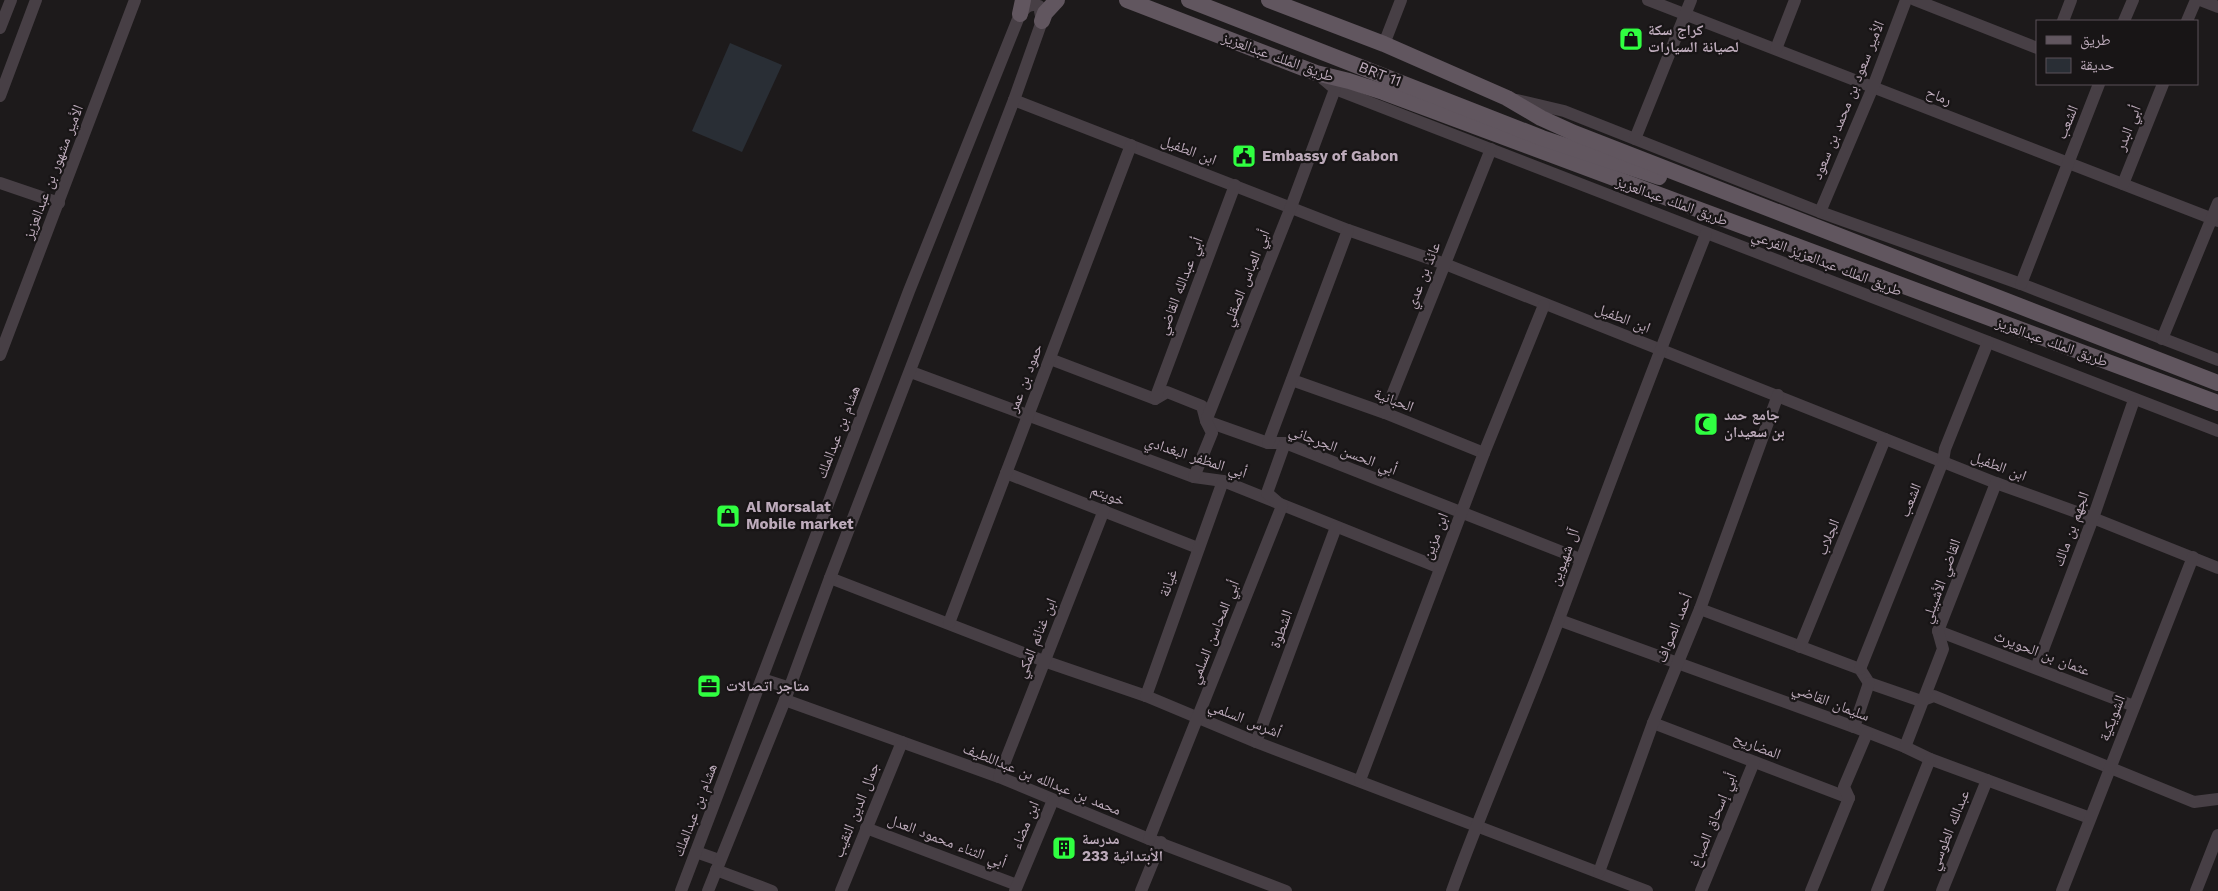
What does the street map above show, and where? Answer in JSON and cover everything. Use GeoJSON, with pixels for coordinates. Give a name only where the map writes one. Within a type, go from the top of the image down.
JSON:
{"type":"FeatureCollection","features":[{"type":"Feature","properties":{"kind":"main road"},"geometry":{"type":"LineString","coordinates":[[1042,21],[1045,13],[1056,0]]}},
{"type":"Feature","properties":{"kind":"main road","name":"طريق الملك عبدالعزيز"},"geometry":{"type":"LineString","coordinates":[[1127,0],[1316,73],[1383,92],[2218,403]]}},
{"type":"Feature","properties":{"kind":"main road","name":"BRT 11"},"geometry":{"type":"LineString","coordinates":[[1189,0],[1542,138],[1570,146],[1644,173],[1670,180],[1708,186]]}},
{"type":"Feature","properties":{"kind":"main road","name":"طريق الملك عبدالعزيز"},"geometry":{"type":"LineString","coordinates":[[1270,0],[1384,44],[1507,98],[1541,118],[1574,133],[2218,383]]}},
{"type":"Feature","properties":{"kind":"main road","name":"BRT 11"},"geometry":{"type":"LineString","coordinates":[[1542,138],[1564,150],[1624,173],[1639,184],[1642,190]]}},
{"type":"Feature","properties":{"kind":"street"},"geometry":{"type":"LineString","coordinates":[[0,28],[11,0]]}},
{"type":"Feature","properties":{"kind":"street"},"geometry":{"type":"LineString","coordinates":[[0,96],[36,0]]}},
{"type":"Feature","properties":{"kind":"street","name":"الأمير مشهور بن عبدالعزيز"},"geometry":{"type":"LineString","coordinates":[[0,355],[136,0]]}},
{"type":"Feature","properties":{"kind":"street"},"geometry":{"type":"LineString","coordinates":[[1384,44],[1401,0]]}},
{"type":"Feature","properties":{"kind":"street","name":"رماح"},"geometry":{"type":"LineString","coordinates":[[1648,0],[1776,48],[2215,220]]}},
{"type":"Feature","properties":{"kind":"street"},"geometry":{"type":"LineString","coordinates":[[1635,139],[1691,0]]}},
{"type":"Feature","properties":{"kind":"street"},"geometry":{"type":"LineString","coordinates":[[1776,48],[1795,0]]}},
{"type":"Feature","properties":{"kind":"street","name":"الأمير سعود بن محمد بن سعود"},"geometry":{"type":"LineString","coordinates":[[1820,212],[1873,86],[1906,0]]}},
{"type":"Feature","properties":{"kind":"street"},"geometry":{"type":"LineString","coordinates":[[1915,0],[2036,48]]}},
{"type":"Feature","properties":{"kind":"street"},"geometry":{"type":"LineString","coordinates":[[2063,20],[2071,0]]}},
{"type":"Feature","properties":{"kind":"street"},"geometry":{"type":"LineString","coordinates":[[2124,20],[2133,0]]}},
{"type":"Feature","properties":{"kind":"street"},"geometry":{"type":"LineString","coordinates":[[2188,20],[2196,0]]}},
{"type":"Feature","properties":{"kind":"street"},"geometry":{"type":"LineString","coordinates":[[708,891],[788,694],[830,578],[911,372],[1014,100],[1042,21],[1042,11],[1039,6],[1022,7]]}},
{"type":"Feature","properties":{"kind":"street","name":"هشام بن عبدالملك"},"geometry":{"type":"LineString","coordinates":[[681,891],[909,291],[1022,7]]}},
{"type":"Feature","properties":{"kind":"street","name":"طريق الملك عبدالعزيز الفرعي"},"geometry":{"type":"LineString","coordinates":[[1316,73],[1335,90],[2218,431]]}},
{"type":"Feature","properties":{"kind":"street","name":"الشعب"},"geometry":{"type":"LineString","coordinates":[[2021,284],[2099,85]]}},
{"type":"Feature","properties":{"kind":"street","name":"أبي البدر"},"geometry":{"type":"LineString","coordinates":[[2123,184],[2163,85]]}},
{"type":"Feature","properties":{"kind":"street","name":"أبي العباس الصقلي"},"geometry":{"type":"LineString","coordinates":[[1194,477],[1212,433],[1206,421],[1291,208],[1335,90]]}},
{"type":"Feature","properties":{"kind":"street"},"geometry":{"type":"LineString","coordinates":[[1507,98],[1564,111],[1820,212],[2021,284],[2218,360]]}},
{"type":"Feature","properties":{"kind":"street","name":"ابن الطفيل"},"geometry":{"type":"LineString","coordinates":[[1014,100],[1348,230],[1445,264],[1544,305],[1778,395],[1996,483],[2093,518],[2218,568]]}},
{"type":"Feature","properties":{"kind":"street","name":"حمود بن عمر"},"geometry":{"type":"LineString","coordinates":[[949,623],[1131,145]]}},
{"type":"Feature","properties":{"kind":"street","name":"عائذ بن عدي"},"geometry":{"type":"LineString","coordinates":[[1385,413],[1491,149]]}},
{"type":"Feature","properties":{"kind":"street"},"geometry":{"type":"LineString","coordinates":[[0,183],[59,203]]}},
{"type":"Feature","properties":{"kind":"street","name":"أبي عبدالله القاضي"},"geometry":{"type":"LineString","coordinates":[[1155,399],[1235,185]]}},
{"type":"Feature","properties":{"kind":"street"},"geometry":{"type":"LineString","coordinates":[[2162,339],[2215,220],[2218,203]]}},
{"type":"Feature","properties":{"kind":"street"},"geometry":{"type":"LineString","coordinates":[[1268,443],[1348,230]]}},
{"type":"Feature","properties":{"kind":"street","name":"آل شهيوين"},"geometry":{"type":"LineString","coordinates":[[1452,891],[1476,826],[1559,620],[1580,559],[1706,234]]}},
{"type":"Feature","properties":{"kind":"street","name":"ابن مزين"},"geometry":{"type":"LineString","coordinates":[[1360,780],[1484,453],[1544,305]]}},
{"type":"Feature","properties":{"kind":"street","name":"الشعب"},"geometry":{"type":"LineString","coordinates":[[1860,669],[1988,342]]}},
{"type":"Feature","properties":{"kind":"street"},"geometry":{"type":"LineString","coordinates":[[1050,359],[1155,399],[1166,392],[1202,406],[1206,421]]}},
{"type":"Feature","properties":{"kind":"street","name":"أبي المظفر البغدادي"},"geometry":{"type":"LineString","coordinates":[[911,372],[1194,477],[1223,481],[1440,568]]}},
{"type":"Feature","properties":{"kind":"street","name":"الحبانية"},"geometry":{"type":"LineString","coordinates":[[1292,380],[1385,413],[1484,453]]}},
{"type":"Feature","properties":{"kind":"street","name":"أحمد الصواف"},"geometry":{"type":"LineString","coordinates":[[1599,872],[1653,724],[1700,609],[1778,395]]}},
{"type":"Feature","properties":{"kind":"street","name":"الجهم بن مالك"},"geometry":{"type":"LineString","coordinates":[[2036,668],[2093,518],[2134,400]]}},
{"type":"Feature","properties":{"kind":"street","name":"أبي الحسن الجرجاني"},"geometry":{"type":"LineString","coordinates":[[1206,421],[1268,443],[1285,443],[1461,514],[1580,559]]}},
{"type":"Feature","properties":{"kind":"street","name":"الجلاب"},"geometry":{"type":"LineString","coordinates":[[1800,647],[1885,439]]}},
{"type":"Feature","properties":{"kind":"street"},"geometry":{"type":"LineString","coordinates":[[1282,506],[1267,493],[1285,443]]}},
{"type":"Feature","properties":{"kind":"street","name":"خويتم"},"geometry":{"type":"LineString","coordinates":[[1006,473],[1198,548]]}},
{"type":"Feature","properties":{"kind":"street","name":"غيانة"},"geometry":{"type":"LineString","coordinates":[[1146,696],[1223,481]]}},
{"type":"Feature","properties":{"kind":"street","name":"القاضي الأشبيلي"},"geometry":{"type":"LineString","coordinates":[[1905,747],[1921,701],[1943,650],[1938,631],[1996,483]]}},
{"type":"Feature","properties":{"kind":"street","name":"أبي المحاسن السلمي"},"geometry":{"type":"LineString","coordinates":[[1141,891],[1155,841],[1197,717],[1282,506]]}},
{"type":"Feature","properties":{"kind":"street","name":"ابن غنائم المكي"},"geometry":{"type":"LineString","coordinates":[[998,777],[1104,510]]}},
{"type":"Feature","properties":{"kind":"street","name":"الشطوة"},"geometry":{"type":"LineString","coordinates":[[1256,742],[1336,527]]}},
{"type":"Feature","properties":{"kind":"street","name":"الشويكية"},"geometry":{"type":"LineString","coordinates":[[2062,891],[2193,557]]}},
{"type":"Feature","properties":{"kind":"street","name":"أشرس السلمي"},"geometry":{"type":"LineString","coordinates":[[830,578],[1044,661],[1146,696],[1256,742],[1360,780],[1647,891]]}},
{"type":"Feature","properties":{"kind":"street"},"geometry":{"type":"LineString","coordinates":[[1700,609],[1860,669],[1869,683],[1921,701],[1934,696],[2111,766],[2194,802],[2218,799]]}},
{"type":"Feature","properties":{"kind":"street","name":"سليمان القاضي"},"geometry":{"type":"LineString","coordinates":[[1559,620],[1854,727],[1905,747],[1930,760],[2090,818]]}},
{"type":"Feature","properties":{"kind":"street","name":"عثمان بن الحويرث"},"geometry":{"type":"LineString","coordinates":[[1938,631],[2134,706]]}},
{"type":"Feature","properties":{"kind":"street","name":"محمد بن عبدالله بن عبداللطيف"},"geometry":{"type":"LineString","coordinates":[[762,679],[788,694],[902,742],[998,777],[1260,886],[1286,891]]}},
{"type":"Feature","properties":{"kind":"street"},"geometry":{"type":"LineString","coordinates":[[1854,727],[1869,683]]}},
{"type":"Feature","properties":{"kind":"street","name":"المضاريح"},"geometry":{"type":"LineString","coordinates":[[1653,724],[1849,798]]}},
{"type":"Feature","properties":{"kind":"street"},"geometry":{"type":"LineString","coordinates":[[1812,891],[1849,798],[1844,787],[1868,733]]}},
{"type":"Feature","properties":{"kind":"street","name":"جمال الدين النقيب"},"geometry":{"type":"LineString","coordinates":[[842,891],[902,742]]}},
{"type":"Feature","properties":{"kind":"street"},"geometry":{"type":"LineString","coordinates":[[1877,891],[1930,760]]}},
{"type":"Feature","properties":{"kind":"street","name":"أبي إسحاق الصباغ"},"geometry":{"type":"LineString","coordinates":[[1701,891],[1754,762]]}},
{"type":"Feature","properties":{"kind":"street","name":"عبدالله الطوسي"},"geometry":{"type":"LineString","coordinates":[[1942,891],[1987,780]]}},
{"type":"Feature","properties":{"kind":"street","name":"ابن مضاء"},"geometry":{"type":"LineString","coordinates":[[1016,888],[1053,800]]}},
{"type":"Feature","properties":{"kind":"street","name":"أبي الثناء محمود العدل"},"geometry":{"type":"LineString","coordinates":[[866,828],[1016,888]]}},
{"type":"Feature","properties":{"kind":"street"},"geometry":{"type":"LineString","coordinates":[[2196,891],[2218,835]]}},
{"type":"Feature","properties":{"kind":"street"},"geometry":{"type":"LineString","coordinates":[[696,852],[717,865],[772,891]]}},
{"type":"Feature","properties":{"kind":"green space"},"geometry":{"type":"Polygon","coordinates":[[[730,43],[782,65],[742,152],[692,131],[730,43]]]}},
{"type":"Feature","properties":{"kind":"place","name":"كراج سكة لصيانة السيارات"},"geometry":{"type":"Point","coordinates":[1631,39]}},
{"type":"Feature","properties":{"kind":"place","name":"Embassy of Gabon"},"geometry":{"type":"Point","coordinates":[1244,156]}},
{"type":"Feature","properties":{"kind":"place","name":"جامع حمد بن سعيدان"},"geometry":{"type":"Point","coordinates":[1706,424]}},
{"type":"Feature","properties":{"kind":"place","name":"Al Morsalat Mobile market"},"geometry":{"type":"Point","coordinates":[728,516]}},
{"type":"Feature","properties":{"kind":"place","name":"متاجر اتصالات"},"geometry":{"type":"Point","coordinates":[709,686]}},
{"type":"Feature","properties":{"kind":"place","name":"مدرسة الأبتدائية 233"},"geometry":{"type":"Point","coordinates":[1064,848]}}]}
